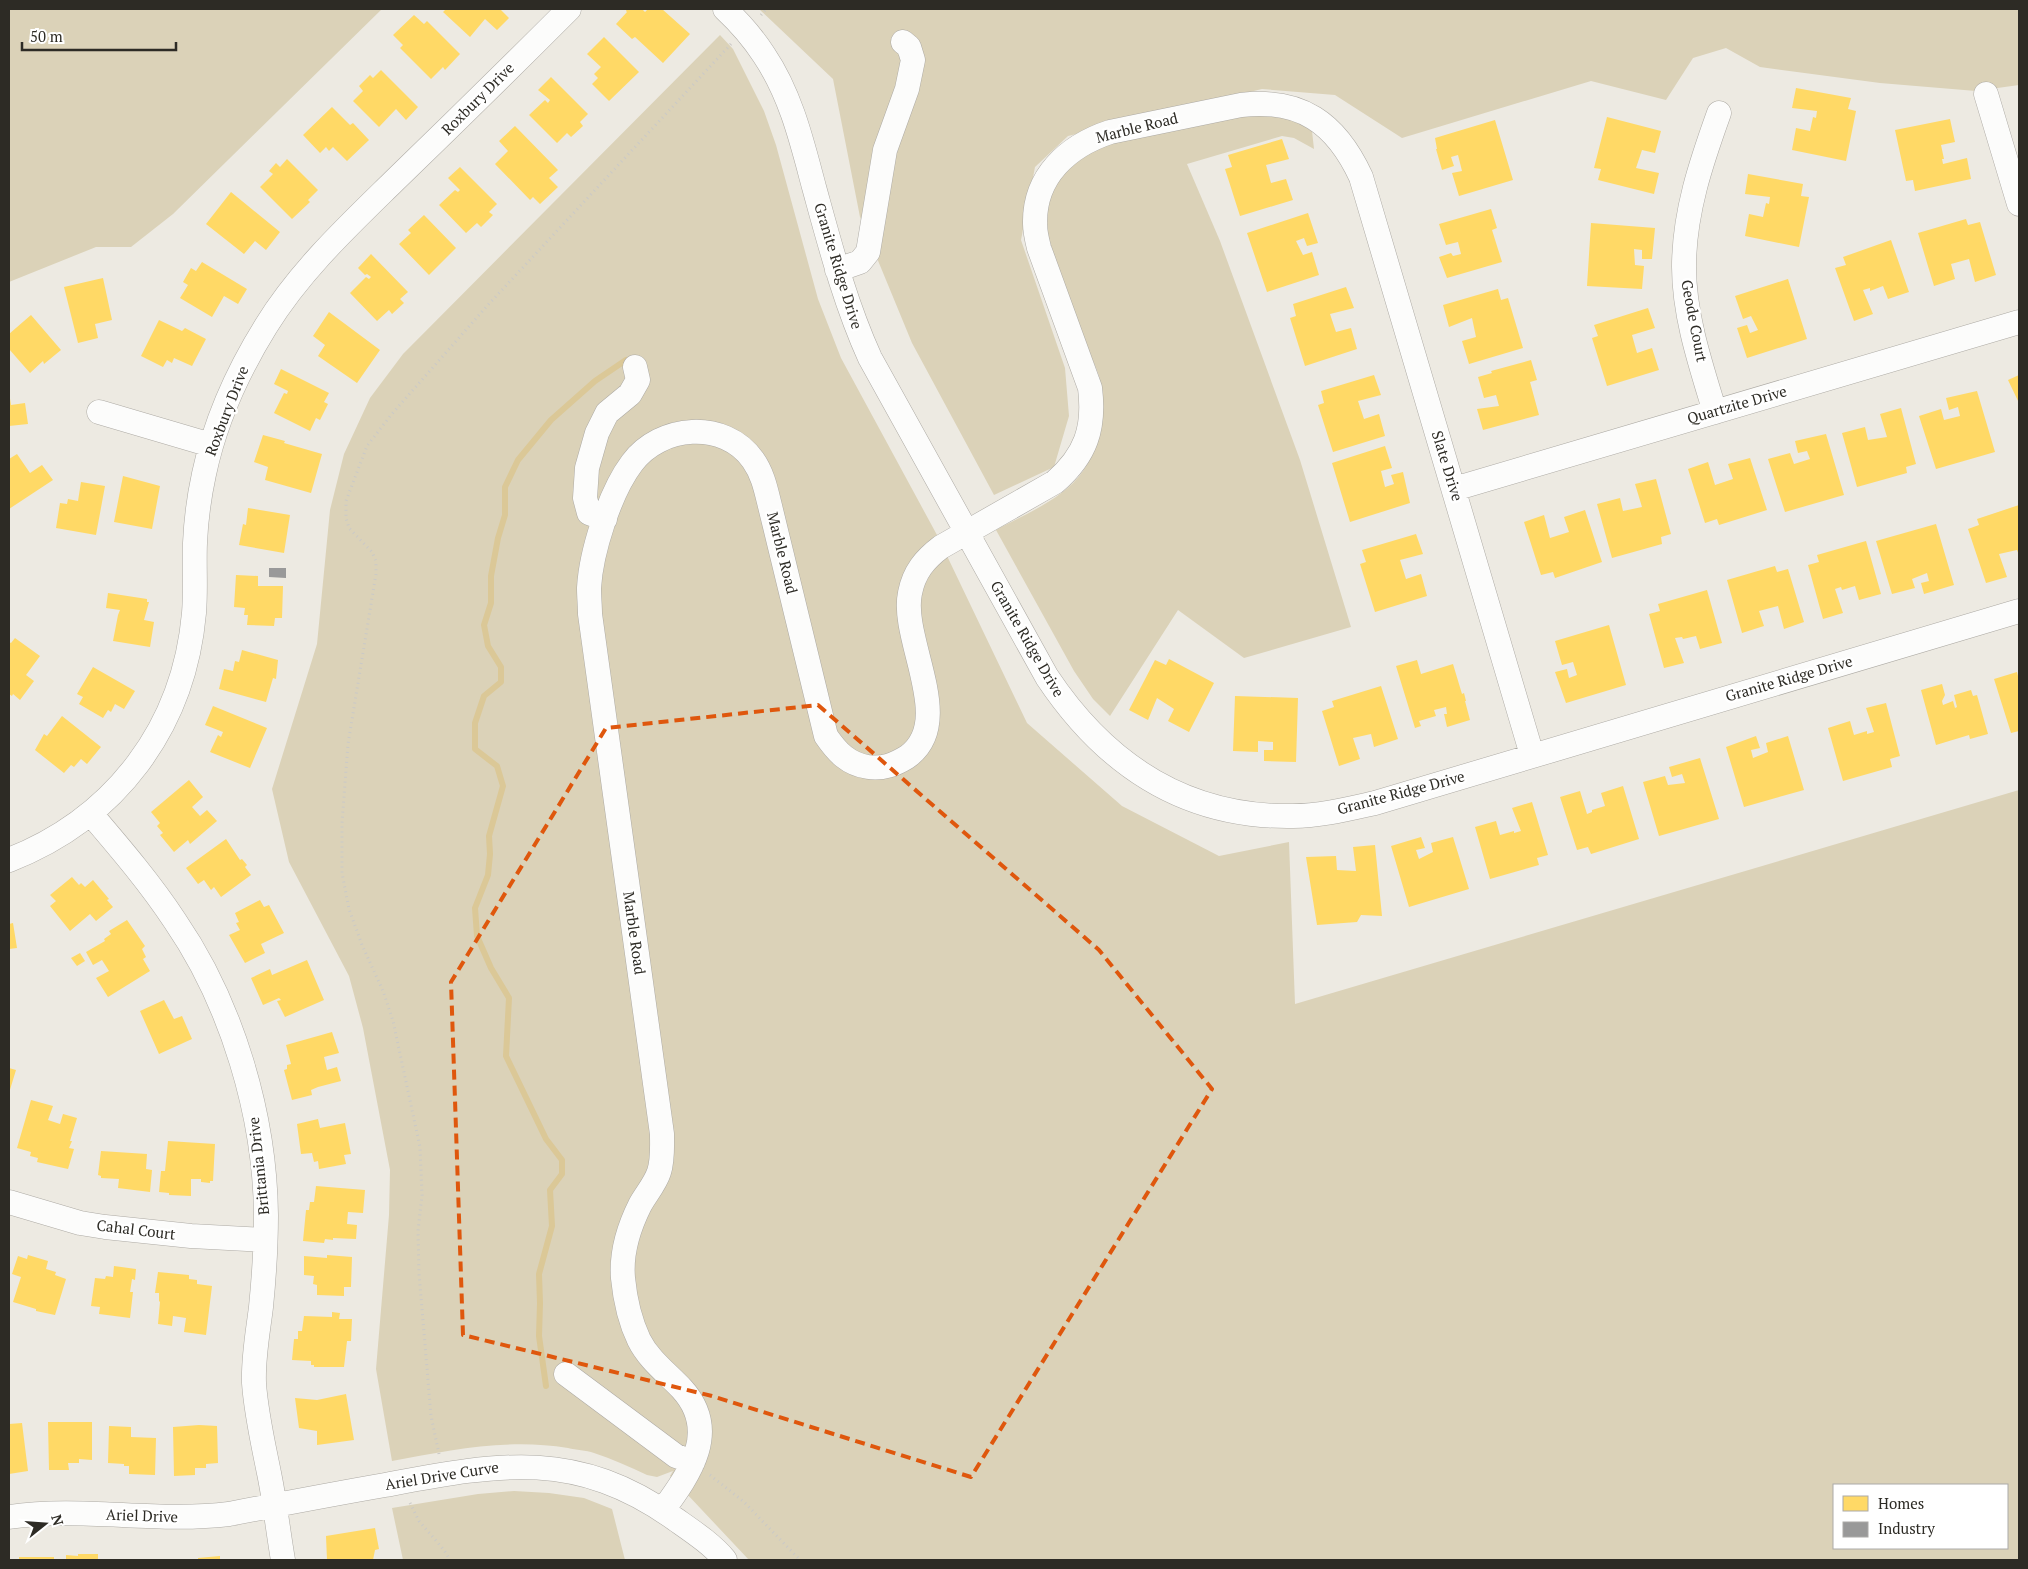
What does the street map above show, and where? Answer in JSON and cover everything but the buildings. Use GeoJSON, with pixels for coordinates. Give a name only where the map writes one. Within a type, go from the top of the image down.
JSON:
{"type":"FeatureCollection","features":[{"type":"Feature","properties":{"kind":"street","name":"Roxbury Drive"},"geometry":{"type":"LineString","coordinates":[[9,860],[50,842],[91,814],[133,771],[152,745],[167,718],[178,692],[191,639],[194,610],[195,540],[199,506],[211,445],[249,354],[280,305],[311,265],[569,9]]}},
{"type":"Feature","properties":{"kind":"street","name":"Granite Ridge Drive"},"geometry":{"type":"LineString","coordinates":[[725,9],[746,30],[765,56],[782,87],[798,128],[837,270],[855,325],[870,358],[1047,677],[1066,706],[1091,734],[1123,762],[1155,783],[1187,798],[1223,809],[1262,816],[1323,814],[1375,803],[2019,611]]}},
{"type":"Feature","properties":{"kind":"street"},"geometry":{"type":"LineString","coordinates":[[837,270],[860,262],[868,252],[885,150],[906,89],[913,60],[908,47],[903,42]]}},
{"type":"Feature","properties":{"kind":"street"},"geometry":{"type":"LineString","coordinates":[[1986,94],[2019,204]]}},
{"type":"Feature","properties":{"kind":"street","name":"Marble Road"},"geometry":{"type":"LineString","coordinates":[[663,1510],[682,1484],[693,1462],[699,1444],[701,1428],[691,1399],[655,1362],[640,1341],[626,1300],[623,1276],[624,1253],[630,1228],[659,1172],[662,1157],[662,1134],[590,614],[589,588],[592,563],[605,519],[621,482],[632,464],[645,449],[661,439],[679,433],[696,431],[716,434],[735,443],[752,459],[763,478],[826,736],[836,750],[849,761],[878,768],[896,764],[911,754],[921,742],[928,724],[927,701],[909,614],[909,594],[915,574],[928,557],[966,531],[1055,482],[1071,468],[1082,450],[1090,431],[1093,409],[1090,388],[1084,367],[1047,273],[1039,248],[1035,225],[1037,201],[1045,181],[1056,165],[1072,149],[1092,138],[1110,132],[1240,105],[1260,103],[1299,110],[1317,119],[1341,142],[1352,157],[1361,177]]}},
{"type":"Feature","properties":{"kind":"street","name":"Geode Court"},"geometry":{"type":"LineString","coordinates":[[1715,412],[1695,339],[1687,300],[1684,268],[1690,209],[1700,167],[1719,113]]}},
{"type":"Feature","properties":{"kind":"street","name":"Slate Drive"},"geometry":{"type":"LineString","coordinates":[[1361,177],[1532,755]]}},
{"type":"Feature","properties":{"kind":"street","name":"Quartzite Drive"},"geometry":{"type":"LineString","coordinates":[[1454,489],[2019,322]]}},
{"type":"Feature","properties":{"kind":"street"},"geometry":{"type":"LineString","coordinates":[[605,519],[589,513],[585,498],[587,468],[597,433],[607,413],[630,394],[638,380],[635,367]]}},
{"type":"Feature","properties":{"kind":"street"},"geometry":{"type":"LineString","coordinates":[[99,412],[211,445]]}},
{"type":"Feature","properties":{"kind":"street","name":"Brittania Drive"},"geometry":{"type":"LineString","coordinates":[[91,814],[176,921],[194,951],[228,1022],[251,1100],[265,1185],[266,1240],[264,1278],[254,1356],[254,1382],[256,1410],[275,1505],[282,1560]]}},
{"type":"Feature","properties":{"kind":"street","name":"Cahal Court"},"geometry":{"type":"LineString","coordinates":[[9,1202],[80,1223],[105,1227],[191,1236],[266,1240]]}},
{"type":"Feature","properties":{"kind":"street"},"geometry":{"type":"LineString","coordinates":[[566,1374],[676,1456],[693,1462]]}},
{"type":"Feature","properties":{"kind":"street","name":"Ariel Drive Curve"},"geometry":{"type":"LineString","coordinates":[[275,1505],[470,1469],[514,1466],[553,1468],[590,1476],[624,1488],[663,1510],[695,1533],[725,1560]]}},
{"type":"Feature","properties":{"kind":"street","name":"Ariel Drive"},"geometry":{"type":"LineString","coordinates":[[9,1517],[27,1514],[65,1513],[168,1518],[203,1517],[275,1505]]}},
{"type":"Feature","properties":{"kind":"path"},"geometry":{"type":"LineString","coordinates":[[759,17],[766,9]]}},
{"type":"Feature","properties":{"kind":"path"},"geometry":{"type":"LineString","coordinates":[[439,1455],[431,1416],[419,1273],[418,1231],[422,1194],[420,1146],[393,1021],[383,990],[362,945],[349,909],[342,873],[342,823],[348,744],[376,574],[376,561],[372,552],[349,528],[346,518],[346,501],[367,446],[391,415],[487,306],[732,43]]}},
{"type":"Feature","properties":{"kind":"path"},"geometry":{"type":"LineString","coordinates":[[693,1462],[744,1502],[800,1560]]}},
{"type":"Feature","properties":{"kind":"path"},"geometry":{"type":"LineString","coordinates":[[409,1502],[419,1521],[444,1550],[450,1560]]}},
{"type":"Feature","properties":{"kind":"highlighted area"},"geometry":{"type":"Polygon","coordinates":[[[818,705],[1099,950],[1212,1089],[971,1477],[712,1396],[463,1335],[451,982],[606,728],[818,705]]]}},
{"type":"Feature","properties":{"kind":"shaded area"},"geometry":{"type":"Polygon","coordinates":[[[9,9],[382,9],[173,214],[131,247],[96,247],[9,282],[9,9]]]}},
{"type":"Feature","properties":{"kind":"shaded area"},"geometry":{"type":"Polygon","coordinates":[[[759,9],[2019,9],[2019,85],[1976,91],[1880,83],[1760,67],[1726,48],[1693,58],[1666,100],[1591,81],[1402,138],[1335,95],[1262,89],[1068,136],[1035,167],[1021,240],[1065,368],[1069,416],[1054,467],[994,495],[912,343],[860,217],[833,79],[759,9]]]}},
{"type":"Feature","properties":{"kind":"shaded area"},"geometry":{"type":"Polygon","coordinates":[[[720,35],[733,49],[764,111],[776,145],[818,299],[841,358],[937,535],[1027,723],[1122,806],[1219,856],[1289,842],[1295,1004],[2019,790],[2019,1560],[749,1560],[670,1476],[673,1471],[657,1477],[647,1475],[591,1452],[546,1445],[523,1444],[479,1447],[392,1461],[376,1369],[389,1215],[390,1170],[363,1028],[349,976],[289,862],[272,789],[317,644],[330,510],[344,454],[370,398],[403,354],[720,35]]]}},
{"type":"Feature","properties":{"kind":"shaded area"},"geometry":{"type":"Polygon","coordinates":[[[1250,114],[1282,117],[1304,126],[1312,131],[1314,149],[1294,138],[1282,136],[1187,164],[1220,241],[1300,460],[1351,627],[1244,658],[1178,610],[1110,716],[1093,699],[1074,671],[996,530],[1055,498],[1075,481],[1083,471],[1094,449],[1102,413],[1099,376],[1055,265],[1048,237],[1048,210],[1055,185],[1073,163],[1102,145],[1118,140],[1250,114]]]}},
{"type":"Feature","properties":{"kind":"shaded area"},"geometry":{"type":"Polygon","coordinates":[[[514,1491],[584,1498],[612,1509],[625,1560],[403,1560],[392,1508],[478,1494],[514,1491]]]}},
{"type":"Feature","properties":{"kind":"waterway"},"geometry":{"type":"LineString","coordinates":[[546,1386],[539,1336],[539,1274],[552,1226],[550,1190],[562,1174],[562,1160],[546,1139],[506,1056],[509,998],[491,968],[477,936],[475,908],[488,875],[489,836],[503,786],[497,766],[475,749],[475,723],[484,696],[501,682],[501,667],[488,646],[484,625],[491,603],[491,576],[498,538],[505,515],[505,487],[518,460],[551,420],[595,381],[626,360]]}}]}
